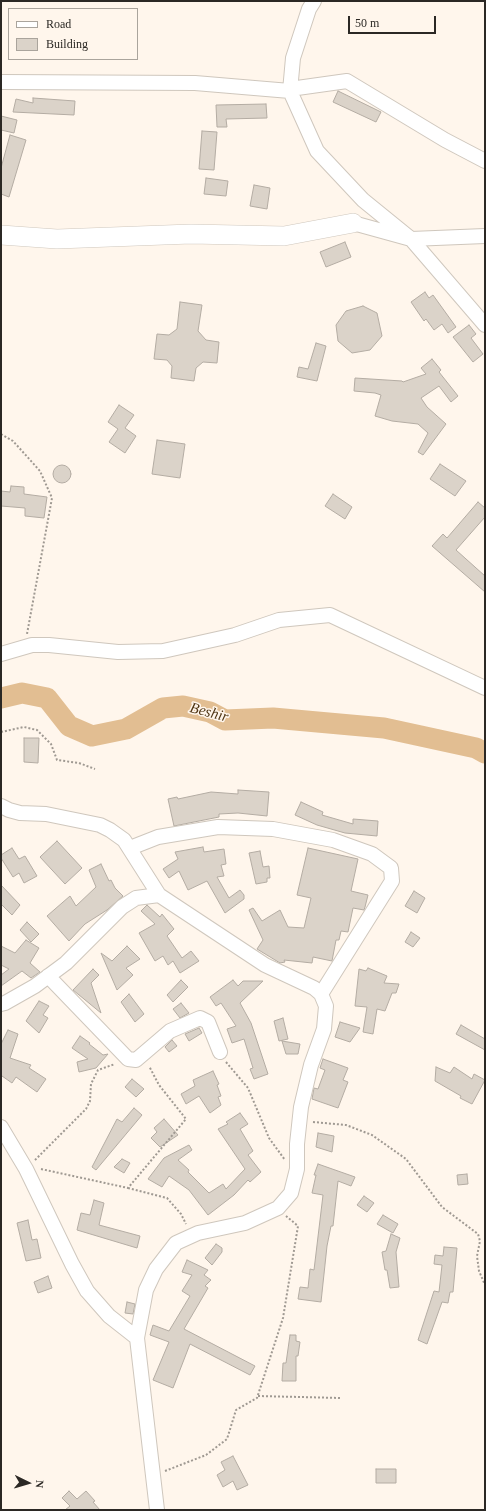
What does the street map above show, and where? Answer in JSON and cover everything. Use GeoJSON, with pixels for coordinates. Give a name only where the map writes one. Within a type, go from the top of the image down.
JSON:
{"type":"FeatureCollection","features":[{"type":"Feature","properties":{"kind":"main road"},"geometry":{"type":"LineString","coordinates":[[1,236],[57,239],[190,234],[284,236],[353,223]]}},
{"type":"Feature","properties":{"kind":"street"},"geometry":{"type":"LineString","coordinates":[[314,1],[309,9],[293,58],[290,90],[317,151],[362,200],[412,239],[485,325]]}},
{"type":"Feature","properties":{"kind":"street"},"geometry":{"type":"LineString","coordinates":[[1,82],[195,83],[290,90],[347,81],[445,140],[485,161]]}},
{"type":"Feature","properties":{"kind":"street"},"geometry":{"type":"LineString","coordinates":[[353,223],[412,239],[485,236]]}},
{"type":"Feature","properties":{"kind":"street"},"geometry":{"type":"LineString","coordinates":[[1,654],[32,645],[49,645],[118,652],[163,651],[235,635],[279,620],[330,615],[485,688]]}},
{"type":"Feature","properties":{"kind":"street"},"geometry":{"type":"LineString","coordinates":[[1,806],[20,813],[46,814],[100,825],[120,836],[130,848],[159,895],[265,965],[314,988],[321,994],[326,1006],[324,1029],[312,1065],[299,1121],[297,1169],[291,1193],[278,1208],[245,1223],[192,1235],[176,1243],[156,1268],[146,1290],[137,1338],[157,1510]]}},
{"type":"Feature","properties":{"kind":"street"},"geometry":{"type":"LineString","coordinates":[[130,848],[158,837],[218,827],[273,829],[333,840],[372,854],[391,868],[392,881],[321,994]]}},
{"type":"Feature","properties":{"kind":"street"},"geometry":{"type":"LineString","coordinates":[[1,1004],[35,986],[66,963],[122,907],[136,898],[159,895]]}},
{"type":"Feature","properties":{"kind":"street"},"geometry":{"type":"LineString","coordinates":[[48,976],[128,1059],[136,1060],[170,1031],[200,1018],[208,1022],[220,1052]]}},
{"type":"Feature","properties":{"kind":"street"},"geometry":{"type":"LineString","coordinates":[[1,1127],[26,1169],[72,1264],[87,1291],[109,1316],[137,1338]]}},
{"type":"Feature","properties":{"kind":"path"},"geometry":{"type":"LineString","coordinates":[[1,434],[13,441],[40,470],[52,498],[24,647]]}},
{"type":"Feature","properties":{"kind":"path"},"geometry":{"type":"LineString","coordinates":[[1,732],[24,727],[36,730],[51,744],[57,760],[79,763],[95,769]]}},
{"type":"Feature","properties":{"kind":"path"},"geometry":{"type":"LineString","coordinates":[[220,1052],[227,1064],[248,1088],[269,1138],[282,1158],[297,1169]]}},
{"type":"Feature","properties":{"kind":"path"},"geometry":{"type":"LineString","coordinates":[[128,1188],[186,1119],[159,1085],[143,1054]]}},
{"type":"Feature","properties":{"kind":"path"},"geometry":{"type":"LineString","coordinates":[[26,1169],[86,1110],[90,1101],[91,1084],[98,1070],[128,1059]]}},
{"type":"Feature","properties":{"kind":"path"},"geometry":{"type":"LineString","coordinates":[[299,1121],[346,1125],[372,1135],[406,1159],[442,1207],[478,1234],[480,1241],[477,1256],[479,1271],[485,1285]]}},
{"type":"Feature","properties":{"kind":"path"},"geometry":{"type":"LineString","coordinates":[[26,1169],[41,1169],[167,1198],[181,1214],[192,1235]]}},
{"type":"Feature","properties":{"kind":"path"},"geometry":{"type":"LineString","coordinates":[[152,1476],[206,1455],[227,1439],[236,1410],[258,1396],[283,1318],[298,1226],[278,1208]]}},
{"type":"Feature","properties":{"kind":"path"},"geometry":{"type":"LineString","coordinates":[[258,1396],[342,1398]]}},
{"type":"Feature","properties":{"kind":"building"},"geometry":{"type":"Polygon","coordinates":[[[338,91],[381,112],[376,122],[333,102],[338,91]]]}},
{"type":"Feature","properties":{"kind":"building"},"geometry":{"type":"Polygon","coordinates":[[[33,98],[75,101],[74,115],[13,112],[16,99],[33,103],[33,98]]]}},
{"type":"Feature","properties":{"kind":"building"},"geometry":{"type":"Polygon","coordinates":[[[266,104],[267,118],[226,119],[227,127],[217,127],[216,105],[266,104]]]}},
{"type":"Feature","properties":{"kind":"building"},"geometry":{"type":"Polygon","coordinates":[[[1,116],[17,120],[14,133],[1,130],[1,116]]]}},
{"type":"Feature","properties":{"kind":"building"},"geometry":{"type":"Polygon","coordinates":[[[202,131],[217,132],[214,170],[199,169],[202,131]]]}},
{"type":"Feature","properties":{"kind":"building"},"geometry":{"type":"Polygon","coordinates":[[[10,135],[26,140],[9,197],[1,194],[1,168],[10,135]]]}},
{"type":"Feature","properties":{"kind":"building"},"geometry":{"type":"Polygon","coordinates":[[[206,178],[228,181],[226,196],[204,194],[206,178]]]}},
{"type":"Feature","properties":{"kind":"building"},"geometry":{"type":"Polygon","coordinates":[[[254,185],[270,188],[267,209],[250,206],[254,185]]]}},
{"type":"Feature","properties":{"kind":"building"},"geometry":{"type":"Polygon","coordinates":[[[345,242],[351,257],[326,267],[320,252],[345,242]]]}},
{"type":"Feature","properties":{"kind":"building"},"geometry":{"type":"Polygon","coordinates":[[[425,292],[429,298],[433,295],[456,327],[448,333],[442,324],[434,330],[426,319],[424,321],[411,302],[425,292]]]}},
{"type":"Feature","properties":{"kind":"building"},"geometry":{"type":"Polygon","coordinates":[[[180,302],[202,305],[198,331],[206,340],[219,342],[217,363],[203,362],[196,368],[194,381],[171,378],[172,366],[167,360],[154,359],[157,334],[169,335],[177,329],[180,302]]]}},
{"type":"Feature","properties":{"kind":"building"},"geometry":{"type":"Polygon","coordinates":[[[363,306],[377,313],[382,336],[370,350],[352,353],[338,341],[336,325],[346,311],[363,306]]]}},
{"type":"Feature","properties":{"kind":"building"},"geometry":{"type":"Polygon","coordinates":[[[469,325],[476,334],[471,338],[483,354],[473,362],[453,337],[469,325]]]}},
{"type":"Feature","properties":{"kind":"building"},"geometry":{"type":"Polygon","coordinates":[[[316,343],[326,346],[317,381],[297,377],[299,367],[308,369],[316,343]]]}},
{"type":"Feature","properties":{"kind":"building"},"geometry":{"type":"Polygon","coordinates":[[[432,359],[441,370],[439,372],[458,396],[451,402],[439,386],[421,398],[427,407],[446,424],[423,455],[418,452],[428,433],[418,424],[392,421],[375,416],[381,395],[354,391],[355,378],[403,382],[426,374],[421,368],[432,359]]]}},
{"type":"Feature","properties":{"kind":"building"},"geometry":{"type":"Polygon","coordinates":[[[119,405],[134,415],[125,428],[136,436],[125,453],[109,442],[118,429],[108,422],[119,405]]]}},
{"type":"Feature","properties":{"kind":"building"},"geometry":{"type":"Polygon","coordinates":[[[157,440],[185,444],[180,478],[152,474],[157,440]]]}},
{"type":"Feature","properties":{"kind":"building"},"geometry":{"type":"Polygon","coordinates":[[[440,464],[466,481],[455,496],[430,479],[440,464]]]}},
{"type":"Feature","properties":{"kind":"building"},"geometry":{"type":"Polygon","coordinates":[[[62,465],[68,468],[71,474],[68,480],[62,483],[56,480],[53,474],[56,468],[62,465]]]}},
{"type":"Feature","properties":{"kind":"building"},"geometry":{"type":"Polygon","coordinates":[[[11,486],[24,487],[24,494],[47,497],[44,518],[25,516],[25,508],[1,506],[1,491],[10,492],[11,486]]]}},
{"type":"Feature","properties":{"kind":"building"},"geometry":{"type":"Polygon","coordinates":[[[333,494],[352,507],[345,519],[325,506],[333,494]]]}},
{"type":"Feature","properties":{"kind":"building"},"geometry":{"type":"Polygon","coordinates":[[[478,502],[485,508],[485,517],[456,550],[485,576],[485,592],[432,546],[443,534],[447,538],[478,502]]]}},
{"type":"Feature","properties":{"kind":"building"},"geometry":{"type":"Polygon","coordinates":[[[24,738],[39,738],[38,763],[24,762],[24,738]]]}},
{"type":"Feature","properties":{"kind":"building"},"geometry":{"type":"Polygon","coordinates":[[[238,790],[269,792],[267,816],[238,813],[219,814],[219,817],[174,826],[168,799],[177,797],[178,799],[211,792],[238,794],[238,790]]]}},
{"type":"Feature","properties":{"kind":"building"},"geometry":{"type":"Polygon","coordinates":[[[301,802],[323,812],[322,815],[353,824],[353,819],[378,821],[377,836],[345,833],[317,825],[295,815],[301,802]]]}},
{"type":"Feature","properties":{"kind":"building"},"geometry":{"type":"Polygon","coordinates":[[[57,841],[82,868],[65,884],[40,857],[57,841]]]}},
{"type":"Feature","properties":{"kind":"building"},"geometry":{"type":"Polygon","coordinates":[[[203,847],[204,852],[224,849],[226,864],[221,865],[224,876],[217,877],[229,898],[240,890],[244,895],[244,899],[225,913],[207,881],[188,890],[179,871],[169,878],[163,869],[178,859],[175,852],[203,847]]]}},
{"type":"Feature","properties":{"kind":"building"},"geometry":{"type":"Polygon","coordinates":[[[12,848],[19,859],[25,856],[37,876],[24,883],[19,873],[13,877],[1,858],[1,855],[12,848]]]}},
{"type":"Feature","properties":{"kind":"building"},"geometry":{"type":"Polygon","coordinates":[[[308,848],[358,859],[351,891],[368,895],[364,910],[353,908],[348,932],[341,931],[339,940],[336,940],[332,961],[313,957],[312,963],[284,960],[285,962],[280,963],[257,949],[263,940],[249,910],[253,908],[262,921],[280,910],[288,927],[304,928],[311,898],[297,895],[308,848]]]}},
{"type":"Feature","properties":{"kind":"building"},"geometry":{"type":"Polygon","coordinates":[[[260,851],[263,867],[269,866],[270,878],[267,878],[267,882],[256,884],[249,853],[260,851]]]}},
{"type":"Feature","properties":{"kind":"building"},"geometry":{"type":"Polygon","coordinates":[[[101,864],[109,881],[111,880],[115,888],[123,896],[107,910],[85,924],[69,941],[47,916],[70,896],[76,906],[96,887],[89,870],[101,864]]]}},
{"type":"Feature","properties":{"kind":"building"},"geometry":{"type":"Polygon","coordinates":[[[1,885],[20,905],[12,915],[1,904],[1,885]]]}},
{"type":"Feature","properties":{"kind":"building"},"geometry":{"type":"Polygon","coordinates":[[[414,891],[425,898],[417,913],[405,906],[414,891]]]}},
{"type":"Feature","properties":{"kind":"building"},"geometry":{"type":"Polygon","coordinates":[[[147,905],[160,917],[162,914],[174,929],[167,936],[182,958],[191,951],[199,961],[180,973],[173,961],[168,965],[163,956],[155,961],[139,933],[155,924],[141,911],[147,905]]]}},
{"type":"Feature","properties":{"kind":"building"},"geometry":{"type":"Polygon","coordinates":[[[27,922],[39,934],[31,942],[20,930],[27,922]]]}},
{"type":"Feature","properties":{"kind":"building"},"geometry":{"type":"Polygon","coordinates":[[[411,932],[420,938],[413,947],[405,942],[411,932]]]}},
{"type":"Feature","properties":{"kind":"building"},"geometry":{"type":"Polygon","coordinates":[[[26,940],[39,948],[30,963],[40,972],[31,978],[22,971],[1,986],[1,975],[9,969],[1,965],[1,946],[15,953],[26,940]]]}},
{"type":"Feature","properties":{"kind":"building"},"geometry":{"type":"Polygon","coordinates":[[[127,946],[140,959],[126,968],[133,975],[117,990],[101,953],[112,961],[127,946]]]}},
{"type":"Feature","properties":{"kind":"building"},"geometry":{"type":"Polygon","coordinates":[[[368,968],[387,976],[384,983],[399,984],[396,993],[392,993],[385,1011],[377,1009],[373,1034],[363,1032],[367,1007],[355,1006],[359,969],[366,971],[368,968]]]}},
{"type":"Feature","properties":{"kind":"building"},"geometry":{"type":"Polygon","coordinates":[[[93,969],[99,975],[91,983],[101,1013],[73,990],[93,969]]]}},
{"type":"Feature","properties":{"kind":"building"},"geometry":{"type":"Polygon","coordinates":[[[181,980],[188,987],[173,1002],[167,995],[181,980]]]}},
{"type":"Feature","properties":{"kind":"building"},"geometry":{"type":"Polygon","coordinates":[[[233,980],[238,986],[243,981],[263,981],[240,1003],[251,1023],[268,1074],[254,1079],[250,1069],[253,1068],[244,1039],[232,1043],[227,1029],[236,1026],[221,1003],[216,1006],[210,997],[233,980]]]}},
{"type":"Feature","properties":{"kind":"building"},"geometry":{"type":"Polygon","coordinates":[[[129,994],[144,1014],[135,1022],[121,1002],[129,994]]]}},
{"type":"Feature","properties":{"kind":"building"},"geometry":{"type":"Polygon","coordinates":[[[39,1001],[49,1006],[43,1015],[48,1018],[39,1033],[26,1021],[39,1001]]]}},
{"type":"Feature","properties":{"kind":"building"},"geometry":{"type":"Polygon","coordinates":[[[181,1003],[189,1013],[180,1018],[173,1009],[181,1003]]]}},
{"type":"Feature","properties":{"kind":"building"},"geometry":{"type":"Polygon","coordinates":[[[283,1018],[288,1039],[279,1041],[274,1021],[283,1018]]]}},
{"type":"Feature","properties":{"kind":"building"},"geometry":{"type":"Polygon","coordinates":[[[340,1022],[360,1028],[350,1042],[335,1037],[340,1022]]]}},
{"type":"Feature","properties":{"kind":"building"},"geometry":{"type":"Polygon","coordinates":[[[461,1025],[485,1039],[485,1050],[456,1034],[461,1025]]]}},
{"type":"Feature","properties":{"kind":"building"},"geometry":{"type":"Polygon","coordinates":[[[199,1028],[202,1033],[189,1041],[185,1034],[199,1028]]]}},
{"type":"Feature","properties":{"kind":"building"},"geometry":{"type":"Polygon","coordinates":[[[8,1030],[18,1034],[10,1058],[31,1065],[29,1068],[46,1079],[37,1092],[16,1077],[12,1083],[2,1076],[1,1078],[1,1044],[8,1030]]]}},
{"type":"Feature","properties":{"kind":"building"},"geometry":{"type":"Polygon","coordinates":[[[80,1036],[103,1055],[108,1054],[96,1068],[79,1072],[77,1062],[88,1059],[72,1048],[80,1036]]]}},
{"type":"Feature","properties":{"kind":"building"},"geometry":{"type":"Polygon","coordinates":[[[172,1040],[177,1046],[169,1052],[165,1047],[172,1040]]]}},
{"type":"Feature","properties":{"kind":"building"},"geometry":{"type":"Polygon","coordinates":[[[282,1041],[300,1044],[298,1054],[286,1054],[282,1041]]]}},
{"type":"Feature","properties":{"kind":"building"},"geometry":{"type":"Polygon","coordinates":[[[323,1059],[348,1068],[343,1080],[348,1082],[338,1108],[312,1099],[314,1088],[318,1089],[325,1070],[320,1068],[323,1059]]]}},
{"type":"Feature","properties":{"kind":"building"},"geometry":{"type":"Polygon","coordinates":[[[436,1067],[450,1073],[454,1067],[472,1079],[474,1074],[485,1080],[472,1104],[460,1098],[461,1096],[435,1081],[436,1067]]]}},
{"type":"Feature","properties":{"kind":"building"},"geometry":{"type":"Polygon","coordinates":[[[213,1071],[219,1084],[217,1085],[221,1096],[218,1097],[221,1105],[210,1113],[199,1096],[186,1104],[181,1094],[195,1086],[193,1080],[213,1071]]]}},
{"type":"Feature","properties":{"kind":"building"},"geometry":{"type":"Polygon","coordinates":[[[132,1079],[144,1089],[136,1097],[125,1087],[132,1079]]]}},
{"type":"Feature","properties":{"kind":"building"},"geometry":{"type":"Polygon","coordinates":[[[134,1108],[142,1115],[96,1170],[92,1167],[117,1119],[122,1122],[134,1108]]]}},
{"type":"Feature","properties":{"kind":"building"},"geometry":{"type":"Polygon","coordinates":[[[240,1113],[248,1124],[240,1129],[253,1151],[248,1155],[261,1172],[250,1182],[248,1180],[234,1195],[208,1215],[189,1190],[169,1176],[162,1187],[148,1179],[164,1158],[189,1145],[192,1150],[178,1160],[189,1170],[188,1172],[209,1193],[223,1184],[226,1189],[245,1169],[218,1129],[228,1124],[226,1122],[240,1113]]]}},
{"type":"Feature","properties":{"kind":"building"},"geometry":{"type":"Polygon","coordinates":[[[164,1119],[178,1135],[160,1147],[151,1138],[157,1132],[154,1128],[164,1119]]]}},
{"type":"Feature","properties":{"kind":"building"},"geometry":{"type":"Polygon","coordinates":[[[318,1133],[334,1136],[332,1152],[316,1147],[318,1133]]]}},
{"type":"Feature","properties":{"kind":"building"},"geometry":{"type":"Polygon","coordinates":[[[122,1159],[130,1163],[124,1173],[114,1167],[122,1159]]]}},
{"type":"Feature","properties":{"kind":"building"},"geometry":{"type":"Polygon","coordinates":[[[318,1164],[355,1177],[351,1186],[338,1181],[333,1226],[331,1226],[327,1246],[321,1302],[298,1299],[300,1287],[308,1288],[310,1269],[314,1270],[323,1195],[312,1193],[316,1175],[314,1175],[318,1164]]]}},
{"type":"Feature","properties":{"kind":"building"},"geometry":{"type":"Polygon","coordinates":[[[467,1174],[468,1184],[458,1185],[457,1175],[467,1174]]]}},
{"type":"Feature","properties":{"kind":"building"},"geometry":{"type":"Polygon","coordinates":[[[364,1196],[374,1203],[367,1212],[357,1205],[364,1196]]]}},
{"type":"Feature","properties":{"kind":"building"},"geometry":{"type":"Polygon","coordinates":[[[94,1200],[104,1203],[99,1225],[140,1236],[137,1248],[77,1230],[81,1213],[90,1215],[94,1200]]]}},
{"type":"Feature","properties":{"kind":"building"},"geometry":{"type":"Polygon","coordinates":[[[383,1215],[398,1224],[393,1233],[377,1224],[383,1215]]]}},
{"type":"Feature","properties":{"kind":"building"},"geometry":{"type":"Polygon","coordinates":[[[28,1220],[32,1240],[37,1239],[41,1258],[26,1261],[17,1223],[28,1220]]]}},
{"type":"Feature","properties":{"kind":"building"},"geometry":{"type":"Polygon","coordinates":[[[391,1234],[400,1238],[396,1252],[399,1287],[390,1288],[382,1252],[386,1251],[391,1234]]]}},
{"type":"Feature","properties":{"kind":"building"},"geometry":{"type":"Polygon","coordinates":[[[216,1244],[222,1248],[222,1252],[212,1265],[205,1258],[216,1244]]]}},
{"type":"Feature","properties":{"kind":"building"},"geometry":{"type":"Polygon","coordinates":[[[444,1247],[457,1248],[453,1292],[450,1292],[448,1303],[442,1302],[427,1344],[418,1340],[434,1291],[439,1292],[442,1265],[434,1264],[435,1255],[443,1256],[444,1247]]]}},
{"type":"Feature","properties":{"kind":"building"},"geometry":{"type":"Polygon","coordinates":[[[187,1260],[208,1270],[204,1275],[211,1280],[205,1286],[208,1288],[184,1329],[255,1366],[250,1375],[190,1344],[173,1388],[153,1380],[169,1342],[150,1335],[153,1325],[169,1331],[190,1296],[182,1291],[192,1275],[182,1272],[187,1260]]]}},
{"type":"Feature","properties":{"kind":"building"},"geometry":{"type":"Polygon","coordinates":[[[48,1276],[52,1288],[38,1293],[34,1282],[48,1276]]]}},
{"type":"Feature","properties":{"kind":"building"},"geometry":{"type":"Polygon","coordinates":[[[127,1302],[135,1304],[133,1314],[125,1313],[127,1302]]]}},
{"type":"Feature","properties":{"kind":"building"},"geometry":{"type":"Polygon","coordinates":[[[290,1335],[296,1335],[296,1341],[300,1342],[298,1356],[296,1356],[296,1381],[282,1381],[283,1363],[286,1363],[290,1335]]]}},
{"type":"Feature","properties":{"kind":"building"},"geometry":{"type":"Polygon","coordinates":[[[233,1456],[248,1485],[237,1490],[233,1481],[223,1487],[217,1475],[225,1470],[221,1462],[233,1456]]]}},
{"type":"Feature","properties":{"kind":"building"},"geometry":{"type":"Polygon","coordinates":[[[376,1469],[396,1469],[396,1483],[376,1483],[376,1469]]]}},
{"type":"Feature","properties":{"kind":"building"},"geometry":{"type":"Polygon","coordinates":[[[69,1491],[77,1499],[86,1491],[95,1501],[93,1502],[100,1510],[65,1510],[70,1506],[62,1498],[69,1491]]]}},
{"type":"Feature","properties":{"kind":"waterway","name":"Beshir"},"geometry":{"type":"LineString","coordinates":[[1,698],[22,693],[47,698],[69,726],[92,736],[126,729],[163,708],[183,706],[210,712],[225,720],[273,718],[384,728],[476,748],[485,753]]}}]}
